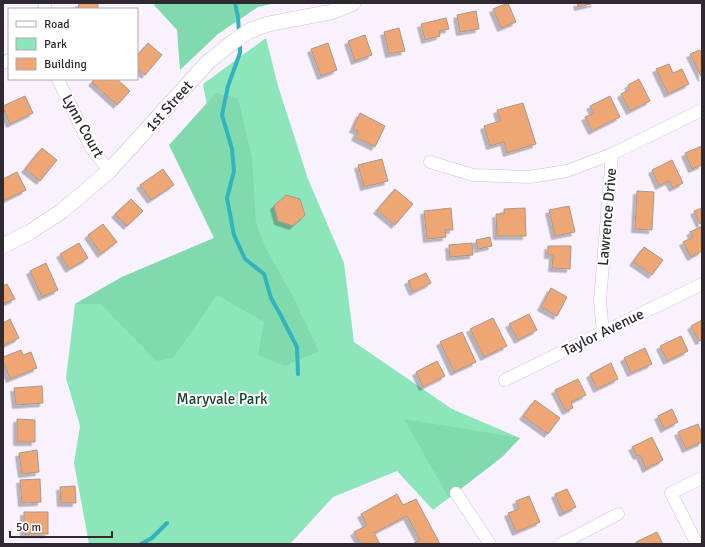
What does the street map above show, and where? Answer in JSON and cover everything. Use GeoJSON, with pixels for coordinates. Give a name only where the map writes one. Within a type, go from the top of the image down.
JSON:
{"type":"FeatureCollection","features":[{"type":"Feature","properties":{"kind":"street","name":"1st Street"},"geometry":{"type":"LineString","coordinates":[[3,246],[30,232],[62,211],[109,171],[208,62],[232,42],[249,31],[268,24],[331,12],[353,3]]}},
{"type":"Feature","properties":{"kind":"street","name":"Lynn Court"},"geometry":{"type":"LineString","coordinates":[[58,80],[90,146],[109,171]]}},
{"type":"Feature","properties":{"kind":"street","name":"Lawrence Drive"},"geometry":{"type":"LineString","coordinates":[[603,333],[600,301],[612,154],[702,110]]}},
{"type":"Feature","properties":{"kind":"street"},"geometry":{"type":"LineString","coordinates":[[430,162],[473,174],[529,177],[567,171],[612,154]]}},
{"type":"Feature","properties":{"kind":"street","name":"Taylor Avenue"},"geometry":{"type":"LineString","coordinates":[[505,380],[702,284]]}},
{"type":"Feature","properties":{"kind":"street"},"geometry":{"type":"LineString","coordinates":[[697,544],[671,493],[702,478]]}},
{"type":"Feature","properties":{"kind":"street"},"geometry":{"type":"LineString","coordinates":[[456,493],[490,544]]}},
{"type":"Feature","properties":{"kind":"street"},"geometry":{"type":"LineString","coordinates":[[560,544],[582,534],[618,514]]}},
{"type":"Feature","properties":{"kind":"green space"},"geometry":{"type":"Polygon","coordinates":[[[155,3],[276,3],[258,7],[218,34],[180,70],[177,30],[154,5],[155,3]]]}},
{"type":"Feature","properties":{"kind":"green space","name":"Maryvale Park"},"geometry":{"type":"Polygon","coordinates":[[[266,38],[278,86],[308,179],[344,263],[354,342],[452,409],[520,438],[502,457],[433,510],[397,471],[333,497],[290,544],[89,544],[74,463],[80,426],[66,378],[75,304],[122,277],[214,238],[212,133],[203,84],[266,38]]]}},
{"type":"Feature","properties":{"kind":"green space"},"geometry":{"type":"Polygon","coordinates":[[[216,93],[238,98],[252,158],[256,223],[265,247],[291,293],[319,351],[285,366],[258,355],[264,322],[217,295],[173,358],[156,361],[101,304],[75,304],[122,277],[214,238],[169,145],[216,93]]]}},
{"type":"Feature","properties":{"kind":"green space"},"geometry":{"type":"Polygon","coordinates":[[[404,419],[520,438],[502,457],[449,498],[404,419]]]}},
{"type":"Feature","properties":{"kind":"building"},"geometry":{"type":"Polygon","coordinates":[[[79,3],[98,3],[98,8],[78,8],[79,3]]]}},
{"type":"Feature","properties":{"kind":"building"},"geometry":{"type":"Polygon","coordinates":[[[508,3],[516,22],[501,28],[493,9],[508,3]]]}},
{"type":"Feature","properties":{"kind":"building"},"geometry":{"type":"Polygon","coordinates":[[[577,3],[595,3],[578,7],[577,3]]]}},
{"type":"Feature","properties":{"kind":"building"},"geometry":{"type":"Polygon","coordinates":[[[476,11],[479,29],[460,32],[457,15],[476,11]]]}},
{"type":"Feature","properties":{"kind":"building"},"geometry":{"type":"Polygon","coordinates":[[[446,18],[449,29],[439,31],[440,36],[425,40],[421,24],[446,18]]]}},
{"type":"Feature","properties":{"kind":"building"},"geometry":{"type":"Polygon","coordinates":[[[399,28],[405,51],[389,54],[384,32],[399,28]]]}},
{"type":"Feature","properties":{"kind":"building"},"geometry":{"type":"Polygon","coordinates":[[[365,35],[372,55],[355,61],[348,41],[365,35]]]}},
{"type":"Feature","properties":{"kind":"building"},"geometry":{"type":"Polygon","coordinates":[[[148,43],[162,55],[145,75],[138,69],[138,55],[148,43]]]}},
{"type":"Feature","properties":{"kind":"building"},"geometry":{"type":"Polygon","coordinates":[[[328,43],[337,70],[321,76],[311,49],[328,43]]]}},
{"type":"Feature","properties":{"kind":"building"},"geometry":{"type":"Polygon","coordinates":[[[700,50],[702,54],[702,78],[690,54],[700,50]]]}},
{"type":"Feature","properties":{"kind":"building"},"geometry":{"type":"Polygon","coordinates":[[[669,64],[673,73],[682,69],[689,84],[668,94],[656,69],[669,64]]]}},
{"type":"Feature","properties":{"kind":"building"},"geometry":{"type":"Polygon","coordinates":[[[639,79],[650,101],[630,111],[621,94],[630,89],[628,85],[639,79]]]}},
{"type":"Feature","properties":{"kind":"building"},"geometry":{"type":"Polygon","coordinates":[[[94,80],[118,80],[130,91],[117,105],[92,82],[94,80]]]}},
{"type":"Feature","properties":{"kind":"building"},"geometry":{"type":"Polygon","coordinates":[[[25,96],[33,113],[10,124],[3,106],[25,96]]]}},
{"type":"Feature","properties":{"kind":"building"},"geometry":{"type":"Polygon","coordinates":[[[610,96],[620,117],[592,131],[585,117],[594,113],[590,106],[610,96]]]}},
{"type":"Feature","properties":{"kind":"building"},"geometry":{"type":"Polygon","coordinates":[[[523,103],[536,144],[507,153],[504,142],[490,146],[484,126],[500,121],[497,110],[523,103]]]}},
{"type":"Feature","properties":{"kind":"building"},"geometry":{"type":"Polygon","coordinates":[[[360,113],[385,126],[375,147],[355,137],[358,131],[353,129],[360,113]]]}},
{"type":"Feature","properties":{"kind":"building"},"geometry":{"type":"Polygon","coordinates":[[[702,146],[702,165],[692,169],[685,153],[702,146]]]}},
{"type":"Feature","properties":{"kind":"building"},"geometry":{"type":"Polygon","coordinates":[[[42,148],[57,160],[40,181],[25,169],[42,148]]]}},
{"type":"Feature","properties":{"kind":"building"},"geometry":{"type":"Polygon","coordinates":[[[382,159],[388,181],[364,187],[358,165],[382,159]]]}},
{"type":"Feature","properties":{"kind":"building"},"geometry":{"type":"Polygon","coordinates":[[[672,160],[683,183],[673,188],[669,181],[659,186],[652,170],[672,160]]]}},
{"type":"Feature","properties":{"kind":"building"},"geometry":{"type":"Polygon","coordinates":[[[163,169],[174,185],[151,200],[140,185],[163,169]]]}},
{"type":"Feature","properties":{"kind":"building"},"geometry":{"type":"Polygon","coordinates":[[[17,172],[26,190],[3,201],[3,179],[17,172]]]}},
{"type":"Feature","properties":{"kind":"building"},"geometry":{"type":"Polygon","coordinates":[[[395,189],[413,204],[395,225],[377,210],[395,189]]]}},
{"type":"Feature","properties":{"kind":"building"},"geometry":{"type":"Polygon","coordinates":[[[637,191],[654,192],[652,230],[635,229],[637,191]]]}},
{"type":"Feature","properties":{"kind":"building"},"geometry":{"type":"Polygon","coordinates":[[[286,195],[300,199],[305,215],[293,226],[278,221],[274,206],[286,195]]]}},
{"type":"Feature","properties":{"kind":"building"},"geometry":{"type":"Polygon","coordinates":[[[131,199],[143,211],[127,226],[115,214],[131,199]]]}},
{"type":"Feature","properties":{"kind":"building"},"geometry":{"type":"Polygon","coordinates":[[[569,206],[575,232],[555,236],[549,210],[569,206]]]}},
{"type":"Feature","properties":{"kind":"building"},"geometry":{"type":"Polygon","coordinates":[[[451,208],[453,230],[445,230],[446,237],[427,239],[424,211],[451,208]]]}},
{"type":"Feature","properties":{"kind":"building"},"geometry":{"type":"Polygon","coordinates":[[[525,208],[526,236],[497,236],[496,214],[504,214],[504,209],[525,208]]]}},
{"type":"Feature","properties":{"kind":"building"},"geometry":{"type":"Polygon","coordinates":[[[702,208],[702,223],[700,224],[694,211],[702,208]]]}},
{"type":"Feature","properties":{"kind":"building"},"geometry":{"type":"Polygon","coordinates":[[[103,224],[117,242],[101,254],[88,235],[103,224]]]}},
{"type":"Feature","properties":{"kind":"building"},"geometry":{"type":"Polygon","coordinates":[[[702,226],[702,251],[691,257],[683,242],[693,237],[690,232],[702,226]]]}},
{"type":"Feature","properties":{"kind":"building"},"geometry":{"type":"Polygon","coordinates":[[[490,237],[492,246],[478,249],[476,240],[490,237]]]}},
{"type":"Feature","properties":{"kind":"building"},"geometry":{"type":"Polygon","coordinates":[[[79,243],[88,258],[69,269],[60,254],[79,243]]]}},
{"type":"Feature","properties":{"kind":"building"},"geometry":{"type":"Polygon","coordinates":[[[472,243],[473,255],[450,257],[449,245],[472,243]]]}},
{"type":"Feature","properties":{"kind":"building"},"geometry":{"type":"Polygon","coordinates":[[[548,246],[571,246],[570,269],[552,268],[553,255],[548,255],[548,246]]]}},
{"type":"Feature","properties":{"kind":"building"},"geometry":{"type":"Polygon","coordinates":[[[644,247],[663,260],[652,275],[633,262],[644,247]]]}},
{"type":"Feature","properties":{"kind":"building"},"geometry":{"type":"Polygon","coordinates":[[[46,263],[58,290],[42,297],[30,271],[46,263]]]}},
{"type":"Feature","properties":{"kind":"building"},"geometry":{"type":"Polygon","coordinates":[[[426,273],[431,283],[413,292],[408,281],[426,273]]]}},
{"type":"Feature","properties":{"kind":"building"},"geometry":{"type":"Polygon","coordinates":[[[7,284],[15,299],[3,304],[3,286],[7,284]]]}},
{"type":"Feature","properties":{"kind":"building"},"geometry":{"type":"Polygon","coordinates":[[[551,288],[567,297],[557,316],[541,307],[551,288]]]}},
{"type":"Feature","properties":{"kind":"building"},"geometry":{"type":"Polygon","coordinates":[[[529,314],[537,330],[518,340],[509,324],[529,314]]]}},
{"type":"Feature","properties":{"kind":"building"},"geometry":{"type":"Polygon","coordinates":[[[493,318],[507,346],[484,357],[470,329],[493,318]]]}},
{"type":"Feature","properties":{"kind":"building"},"geometry":{"type":"Polygon","coordinates":[[[10,319],[19,338],[3,346],[3,323],[10,319]]]}},
{"type":"Feature","properties":{"kind":"building"},"geometry":{"type":"Polygon","coordinates":[[[702,320],[702,340],[699,341],[691,326],[702,320]]]}},
{"type":"Feature","properties":{"kind":"building"},"geometry":{"type":"Polygon","coordinates":[[[462,332],[476,362],[454,372],[440,342],[462,332]]]}},
{"type":"Feature","properties":{"kind":"building"},"geometry":{"type":"Polygon","coordinates":[[[681,336],[688,351],[667,361],[660,346],[681,336]]]}},
{"type":"Feature","properties":{"kind":"building"},"geometry":{"type":"Polygon","coordinates":[[[645,348],[652,364],[631,373],[624,358],[645,348]]]}},
{"type":"Feature","properties":{"kind":"building"},"geometry":{"type":"Polygon","coordinates":[[[21,350],[23,355],[31,352],[37,368],[10,379],[3,361],[3,357],[21,350]]]}},
{"type":"Feature","properties":{"kind":"building"},"geometry":{"type":"Polygon","coordinates":[[[437,361],[445,376],[423,387],[416,372],[437,361]]]}},
{"type":"Feature","properties":{"kind":"building"},"geometry":{"type":"Polygon","coordinates":[[[611,363],[618,379],[597,389],[590,374],[611,363]]]}},
{"type":"Feature","properties":{"kind":"building"},"geometry":{"type":"Polygon","coordinates":[[[578,379],[586,395],[571,402],[573,408],[566,411],[555,390],[578,379]]]}},
{"type":"Feature","properties":{"kind":"building"},"geometry":{"type":"Polygon","coordinates":[[[42,386],[43,403],[16,405],[14,388],[42,386]]]}},
{"type":"Feature","properties":{"kind":"building"},"geometry":{"type":"Polygon","coordinates":[[[535,400],[560,418],[548,434],[523,416],[535,400]]]}},
{"type":"Feature","properties":{"kind":"building"},"geometry":{"type":"Polygon","coordinates":[[[672,409],[678,422],[664,429],[658,416],[672,409]]]}},
{"type":"Feature","properties":{"kind":"building"},"geometry":{"type":"Polygon","coordinates":[[[17,419],[35,420],[35,442],[17,442],[17,419]]]}},
{"type":"Feature","properties":{"kind":"building"},"geometry":{"type":"Polygon","coordinates":[[[698,424],[702,434],[702,442],[686,449],[678,432],[698,424]]]}},
{"type":"Feature","properties":{"kind":"building"},"geometry":{"type":"Polygon","coordinates":[[[652,437],[663,460],[646,469],[640,455],[637,456],[632,447],[652,437]]]}},
{"type":"Feature","properties":{"kind":"building"},"geometry":{"type":"Polygon","coordinates":[[[37,450],[39,472],[22,474],[19,453],[37,450]]]}},
{"type":"Feature","properties":{"kind":"building"},"geometry":{"type":"Polygon","coordinates":[[[40,479],[41,502],[22,503],[20,480],[40,479]]]}},
{"type":"Feature","properties":{"kind":"building"},"geometry":{"type":"Polygon","coordinates":[[[75,486],[76,503],[61,503],[60,487],[75,486]]]}},
{"type":"Feature","properties":{"kind":"building"},"geometry":{"type":"Polygon","coordinates":[[[567,489],[576,507],[563,513],[555,494],[567,489]]]}},
{"type":"Feature","properties":{"kind":"building"},"geometry":{"type":"Polygon","coordinates":[[[397,494],[403,505],[416,499],[440,544],[415,544],[414,543],[420,540],[407,516],[374,533],[380,544],[361,544],[354,532],[367,525],[361,514],[397,494]]]}},
{"type":"Feature","properties":{"kind":"building"},"geometry":{"type":"Polygon","coordinates":[[[529,496],[540,522],[516,532],[508,513],[519,509],[516,501],[529,496]]]}},
{"type":"Feature","properties":{"kind":"building"},"geometry":{"type":"Polygon","coordinates":[[[24,512],[48,512],[48,534],[24,534],[24,512]]]}},
{"type":"Feature","properties":{"kind":"building"},"geometry":{"type":"Polygon","coordinates":[[[657,532],[663,544],[637,544],[636,542],[657,532]]]}},
{"type":"Feature","properties":{"kind":"waterway"},"geometry":{"type":"LineString","coordinates":[[235,3],[239,33]]}},
{"type":"Feature","properties":{"kind":"waterway"},"geometry":{"type":"LineString","coordinates":[[240,42],[240,53],[228,86],[222,115],[232,149],[234,171],[227,198],[234,235],[245,259],[264,274],[271,298],[297,347],[298,374]]}},
{"type":"Feature","properties":{"kind":"waterway"},"geometry":{"type":"LineString","coordinates":[[141,544],[152,538],[167,523]]}}]}
